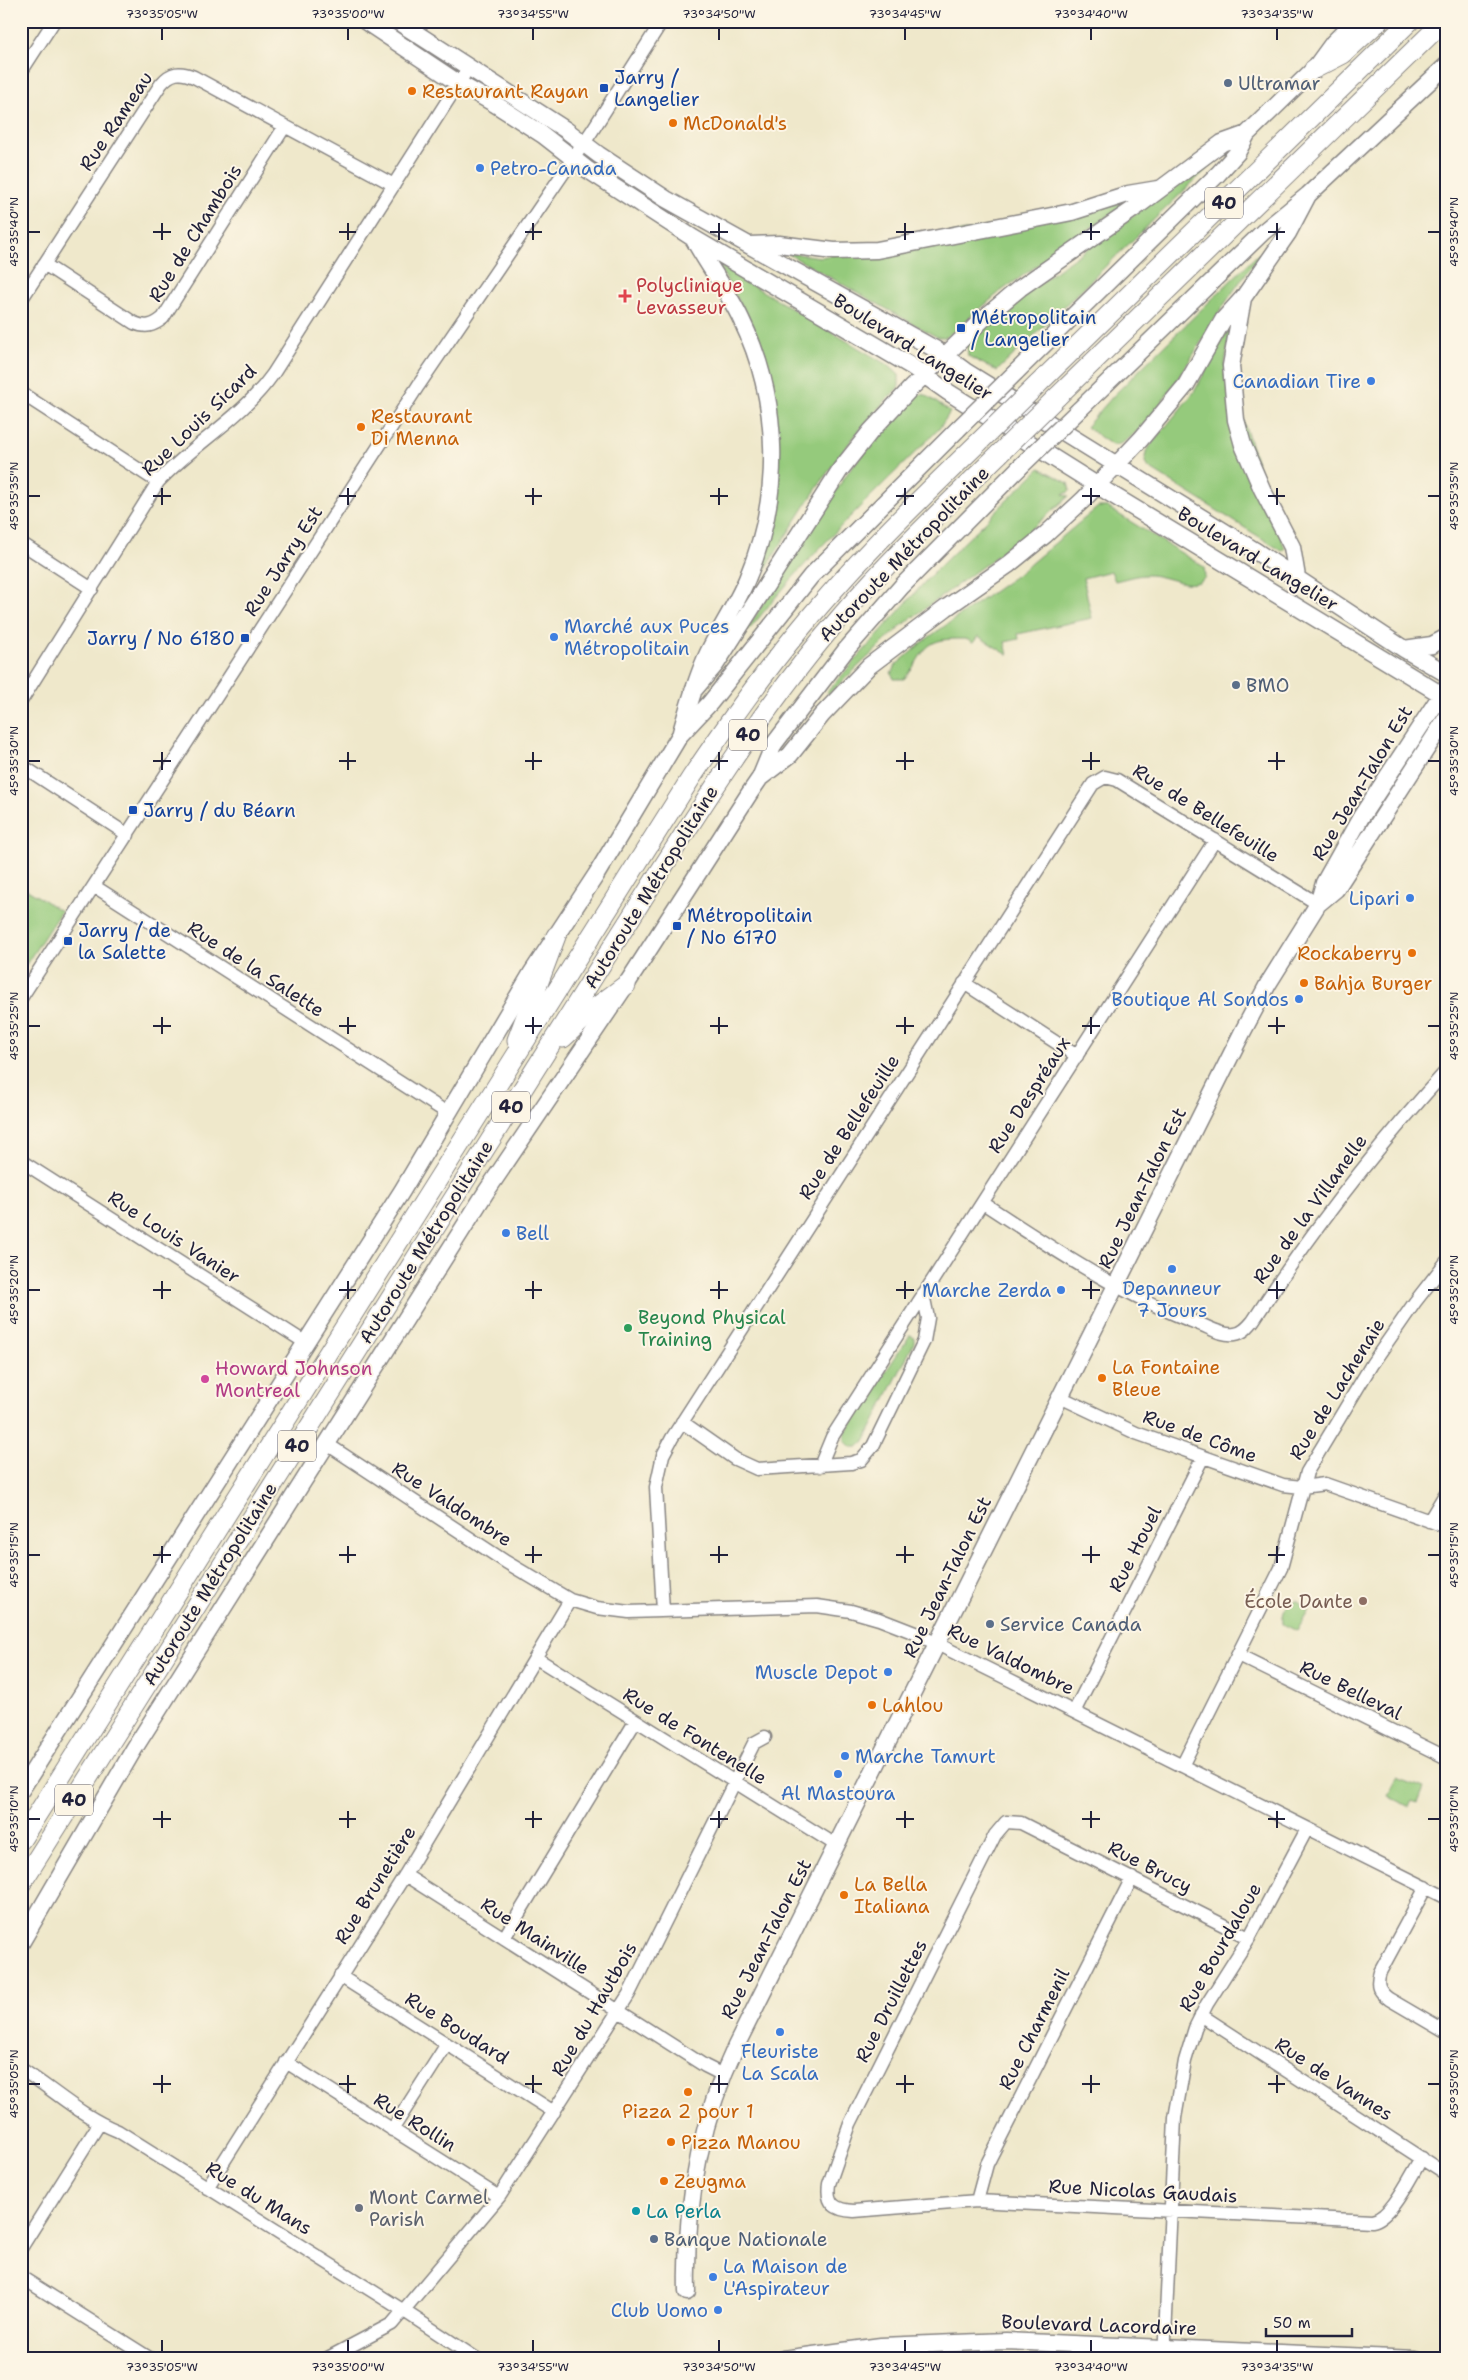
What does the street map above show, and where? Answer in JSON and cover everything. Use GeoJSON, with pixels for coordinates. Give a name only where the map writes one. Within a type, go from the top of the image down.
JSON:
{"type":"FeatureCollection","features":[{"type":"Feature","properties":{"kind":"highway"},"geometry":{"type":"LineString","coordinates":[[1314,69],[1343,54],[1379,21]]}},
{"type":"Feature","properties":{"kind":"highway","name":"Autoroute Métropolitaine"},"geometry":{"type":"LineString","coordinates":[[21,1840],[691,778],[736,711],[801,627],[846,576],[979,442],[1410,21]]}},
{"type":"Feature","properties":{"kind":"highway","name":"Autoroute Métropolitaine"},"geometry":{"type":"LineString","coordinates":[[21,1896],[26,1876],[545,1054],[758,721],[843,614],[917,535],[1444,21]]}},
{"type":"Feature","properties":{"kind":"highway"},"geometry":{"type":"LineString","coordinates":[[504,1074],[556,936]]}},
{"type":"Feature","properties":{"kind":"highway"},"geometry":{"type":"LineString","coordinates":[[545,1054],[595,1008],[626,985]]}},
{"type":"Feature","properties":{"kind":"main road","name":"Boulevard Langelier"},"geometry":{"type":"LineString","coordinates":[[365,21],[458,83],[503,109],[558,145],[574,158],[693,238],[925,376],[1097,485],[1445,692]]}},
{"type":"Feature","properties":{"kind":"main road","name":"Boulevard Langelier"},"geometry":{"type":"LineString","coordinates":[[397,21],[566,130],[583,144],[666,199],[935,349],[944,357],[1297,577],[1404,649],[1447,674]]}},
{"type":"Feature","properties":{"kind":"main road"},"geometry":{"type":"LineString","coordinates":[[21,1790],[306,1343],[449,1114],[530,974],[556,936],[680,735],[710,702],[811,576],[1218,174],[1237,153],[1247,134],[1314,69],[1333,43],[1355,21]]}},
{"type":"Feature","properties":{"kind":"main road"},"geometry":{"type":"LineString","coordinates":[[21,1943],[114,1783],[492,1183],[626,985],[730,821],[760,778],[774,744],[845,651],[915,572],[1263,232],[1308,195],[1447,65]]}},
{"type":"Feature","properties":{"kind":"main road"},"geometry":{"type":"LineString","coordinates":[[693,691],[716,664],[840,470],[877,424],[944,357],[1013,293],[1222,143],[1247,134]]}},
{"type":"Feature","properties":{"kind":"main road"},"geometry":{"type":"LineString","coordinates":[[748,245],[779,244],[834,251],[877,250],[1077,211],[1128,194],[1160,189]]}},
{"type":"Feature","properties":{"kind":"main road"},"geometry":{"type":"LineString","coordinates":[[760,778],[790,755],[822,715],[869,666],[1008,565],[1045,535],[1097,485],[1175,400],[1228,313],[1243,298],[1288,233],[1308,195]]}},
{"type":"Feature","properties":{"kind":"main road"},"geometry":{"type":"LineString","coordinates":[[680,735],[693,691],[708,652],[742,591],[760,546],[770,493],[773,454],[769,404],[756,353],[740,316],[710,270],[693,238]]}},
{"type":"Feature","properties":{"kind":"main road"},"geometry":{"type":"LineString","coordinates":[[1243,298],[1231,366],[1236,420],[1243,445],[1262,489],[1292,547],[1297,577]]}},
{"type":"Feature","properties":{"kind":"main road"},"geometry":{"type":"LineString","coordinates":[[1404,649],[1432,645],[1447,637]]}},
{"type":"Feature","properties":{"kind":"main road","name":"Rue Jean-Talon Est"},"geometry":{"type":"LineString","coordinates":[[687,2292],[687,2233],[694,2178],[706,2128],[723,2075],[752,2012],[1255,1007],[1318,904],[1324,883],[1361,817],[1445,692]]}},
{"type":"Feature","properties":{"kind":"main road","name":"Rue Jean-Talon Est"},"geometry":{"type":"LineString","coordinates":[[1318,904],[1336,890],[1447,717]]}},
{"type":"Feature","properties":{"kind":"main road","name":"Boulevard Lacordaire"},"geometry":{"type":"LineString","coordinates":[[783,2359],[848,2349],[956,2342],[1164,2353],[1415,2359]]}},
{"type":"Feature","properties":{"kind":"street"},"geometry":{"type":"LineString","coordinates":[[21,72],[54,21]]}},
{"type":"Feature","properties":{"kind":"street","name":"Rue Jarry Est"},"geometry":{"type":"LineString","coordinates":[[21,998],[413,393],[574,158],[662,21]]}},
{"type":"Feature","properties":{"kind":"street","name":"Rue Louis Sicard"},"geometry":{"type":"LineString","coordinates":[[21,701],[158,482],[173,466],[260,393],[469,67]]}},
{"type":"Feature","properties":{"kind":"street","name":"Rue Rameau"},"geometry":{"type":"LineString","coordinates":[[21,300],[167,77],[175,73],[194,76],[394,185]]}},
{"type":"Feature","properties":{"kind":"street","name":"Rue de Chambois"},"geometry":{"type":"LineString","coordinates":[[44,264],[134,323],[149,326],[156,323],[163,318],[285,126]]}},
{"type":"Feature","properties":{"kind":"street"},"geometry":{"type":"LineString","coordinates":[[21,393],[158,482]]}},
{"type":"Feature","properties":{"kind":"street"},"geometry":{"type":"LineString","coordinates":[[21,543],[92,589]]}},
{"type":"Feature","properties":{"kind":"street"},"geometry":{"type":"LineString","coordinates":[[21,765],[128,835]]}},
{"type":"Feature","properties":{"kind":"street","name":"Rue de Bellefeuille"},"geometry":{"type":"LineString","coordinates":[[663,1611],[657,1480],[663,1456],[682,1422],[1086,792],[1099,779],[1105,777],[1117,780],[1318,904]]}},
{"type":"Feature","properties":{"kind":"street","name":"Rue Despréaux"},"geometry":{"type":"LineString","coordinates":[[820,1466],[832,1437],[1215,840]]}},
{"type":"Feature","properties":{"kind":"street","name":"Rue de la Salette"},"geometry":{"type":"LineString","coordinates":[[94,886],[449,1114]]}},
{"type":"Feature","properties":{"kind":"street"},"geometry":{"type":"LineString","coordinates":[[964,983],[1077,1056]]}},
{"type":"Feature","properties":{"kind":"street","name":"Rue de la Villanelle"},"geometry":{"type":"LineString","coordinates":[[982,1203],[1097,1277],[1191,1321],[1230,1334],[1242,1332],[1253,1321],[1299,1252],[1352,1182],[1393,1130],[1447,1070]]}},
{"type":"Feature","properties":{"kind":"street","name":"Rue Louis Vanier"},"geometry":{"type":"LineString","coordinates":[[21,1161],[306,1343]]}},
{"type":"Feature","properties":{"kind":"street","name":"Rue de Lachenaie"},"geometry":{"type":"LineString","coordinates":[[1182,1766],[1281,1568],[1302,1487],[1318,1451],[1372,1364],[1415,1302],[1447,1261]]}},
{"type":"Feature","properties":{"kind":"street"},"geometry":{"type":"LineString","coordinates":[[682,1422],[735,1459],[757,1469],[841,1465],[860,1460],[873,1446],[924,1341],[928,1318],[923,1294]]}},
{"type":"Feature","properties":{"kind":"street","name":"Rue de Côme"},"geometry":{"type":"LineString","coordinates":[[1060,1397],[1120,1426],[1283,1485],[1302,1487],[1325,1484],[1447,1527]]}},
{"type":"Feature","properties":{"kind":"street","name":"Rue Valdombre"},"geometry":{"type":"LineString","coordinates":[[327,1444],[506,1562],[570,1600],[613,1610],[663,1611],[799,1606],[835,1608],[879,1619],[936,1644],[1447,1898]]}},
{"type":"Feature","properties":{"kind":"street","name":"Rue Houel"},"geometry":{"type":"LineString","coordinates":[[1074,1712],[1203,1457]]}},
{"type":"Feature","properties":{"kind":"street"},"geometry":{"type":"LineString","coordinates":[[1429,1521],[1447,1491]]}},
{"type":"Feature","properties":{"kind":"street","name":"Rue Brunetière"},"geometry":{"type":"LineString","coordinates":[[207,2188],[404,1875],[570,1600]]}},
{"type":"Feature","properties":{"kind":"street","name":"Rue Belleval"},"geometry":{"type":"LineString","coordinates":[[1238,1655],[1447,1758]]}},
{"type":"Feature","properties":{"kind":"street","name":"Rue de Fontenelle"},"geometry":{"type":"LineString","coordinates":[[536,1658],[635,1722],[736,1782],[836,1845]]}},
{"type":"Feature","properties":{"kind":"street"},"geometry":{"type":"LineString","coordinates":[[504,1938],[635,1722]]}},
{"type":"Feature","properties":{"kind":"street","name":"Rue du Hautbois"},"geometry":{"type":"LineString","coordinates":[[326,2359],[392,2324],[499,2197],[619,2012],[754,1744],[765,1737]]}},
{"type":"Feature","properties":{"kind":"street","name":"Rue Brucy"},"geometry":{"type":"LineString","coordinates":[[1006,1822],[1021,1823],[1249,1938]]}},
{"type":"Feature","properties":{"kind":"street","name":"Rue Druillettes"},"geometry":{"type":"LineString","coordinates":[[831,2205],[828,2192],[829,2184],[850,2124],[995,1835],[1006,1822]]}},
{"type":"Feature","properties":{"kind":"street","name":"Rue Bourdaloue"},"geometry":{"type":"LineString","coordinates":[[1164,2353],[1175,2118],[1179,2082],[1191,2040],[1201,2015],[1249,1938],[1307,1829]]}},
{"type":"Feature","properties":{"kind":"street","name":"Rue Mainville"},"geometry":{"type":"LineString","coordinates":[[404,1875],[705,2066],[723,2075]]}},
{"type":"Feature","properties":{"kind":"street","name":"Rue Charmenil"},"geometry":{"type":"LineString","coordinates":[[977,2201],[988,2164],[1132,1878]]}},
{"type":"Feature","properties":{"kind":"street"},"geometry":{"type":"LineString","coordinates":[[1426,1887],[1380,1972],[1378,1985],[1382,1994],[1389,1999],[1447,2033]]}},
{"type":"Feature","properties":{"kind":"street","name":"Rue Boudard"},"geometry":{"type":"LineString","coordinates":[[340,1976],[554,2112]]}},
{"type":"Feature","properties":{"kind":"street","name":"Rue de Vannes"},"geometry":{"type":"LineString","coordinates":[[1201,2015],[1447,2175]]}},
{"type":"Feature","properties":{"kind":"street"},"geometry":{"type":"LineString","coordinates":[[392,2130],[446,2044]]}},
{"type":"Feature","properties":{"kind":"street","name":"Rue Rollin"},"geometry":{"type":"LineString","coordinates":[[286,2062],[499,2197]]}},
{"type":"Feature","properties":{"kind":"street","name":"Rue du Mans"},"geometry":{"type":"LineString","coordinates":[[21,2069],[50,2087],[99,2124],[118,2131],[404,2311],[476,2359]]}},
{"type":"Feature","properties":{"kind":"street"},"geometry":{"type":"LineString","coordinates":[[21,2248],[99,2124]]}},
{"type":"Feature","properties":{"kind":"street","name":"Rue Nicolas Gaudais"},"geometry":{"type":"LineString","coordinates":[[831,2205],[844,2211],[854,2211],[977,2201],[1380,2220],[1390,2209],[1422,2158]]}},
{"type":"Feature","properties":{"kind":"street"},"geometry":{"type":"LineString","coordinates":[[21,2276],[152,2359]]}},
{"type":"Feature","properties":{"kind":"green space"},"geometry":{"type":"Polygon","coordinates":[[[1216,156],[1218,158],[997,371],[968,356],[967,343],[1027,292],[1216,156]]]}},
{"type":"Feature","properties":{"kind":"green space"},"geometry":{"type":"Polygon","coordinates":[[[1121,203],[1122,206],[1001,291],[947,337],[937,337],[790,255],[790,253],[821,257],[1121,203]]]}},
{"type":"Feature","properties":{"kind":"green space"},"geometry":{"type":"Polygon","coordinates":[[[1258,254],[1260,255],[1226,302],[1174,385],[1157,409],[1140,428],[1125,441],[1112,445],[1086,427],[1115,394],[1258,254]]]}},
{"type":"Feature","properties":{"kind":"green space"},"geometry":{"type":"Polygon","coordinates":[[[718,265],[889,366],[899,375],[899,386],[856,434],[838,458],[756,584],[754,583],[769,539],[775,511],[776,405],[763,352],[753,326],[718,265]]]}},
{"type":"Feature","properties":{"kind":"green space"},"geometry":{"type":"Polygon","coordinates":[[[1227,331],[1230,332],[1225,365],[1285,549],[1282,551],[1149,468],[1145,462],[1146,451],[1194,392],[1227,331]]]}},
{"type":"Feature","properties":{"kind":"green space"},"geometry":{"type":"Polygon","coordinates":[[[915,394],[926,395],[950,412],[939,429],[817,551],[749,630],[747,629],[850,469],[915,394]]]}},
{"type":"Feature","properties":{"kind":"green space"},"geometry":{"type":"Polygon","coordinates":[[[1040,468],[1068,483],[1070,491],[1063,495],[1069,496],[1020,539],[901,626],[829,694],[827,692],[930,576],[1040,468]]]}},
{"type":"Feature","properties":{"kind":"green space"},"geometry":{"type":"Polygon","coordinates":[[[1098,507],[1107,507],[1204,567],[1205,577],[1194,583],[1154,575],[1134,576],[1115,581],[1111,571],[1083,578],[1092,618],[1018,634],[1019,639],[1005,642],[1008,655],[978,636],[973,643],[964,639],[937,641],[925,649],[904,679],[894,679],[891,672],[893,672],[896,665],[925,640],[1017,575],[1098,507]]]}},
{"type":"Feature","properties":{"kind":"green space"},"geometry":{"type":"Polygon","coordinates":[[[21,886],[61,911],[21,972],[21,886]]]}},
{"type":"Feature","properties":{"kind":"green space"},"geometry":{"type":"Polygon","coordinates":[[[910,1335],[914,1337],[914,1343],[864,1442],[858,1447],[851,1447],[845,1441],[845,1433],[910,1335]]]}},
{"type":"Feature","properties":{"kind":"green space"},"geometry":{"type":"Polygon","coordinates":[[[1297,1600],[1309,1610],[1297,1631],[1283,1624],[1283,1620],[1287,1607],[1297,1600]]]}},
{"type":"Feature","properties":{"kind":"green space"},"geometry":{"type":"Polygon","coordinates":[[[1396,1778],[1423,1788],[1417,1803],[1412,1801],[1409,1807],[1388,1795],[1396,1778]]]}},
{"type":"Feature","properties":{"kind":"place","name":"Ultramar"},"geometry":{"type":"Point","coordinates":[1228,83]}},
{"type":"Feature","properties":{"kind":"place","name":"Jarry / Langelier"},"geometry":{"type":"Point","coordinates":[604,88]}},
{"type":"Feature","properties":{"kind":"place","name":"Restaurant Rayan"},"geometry":{"type":"Point","coordinates":[412,91]}},
{"type":"Feature","properties":{"kind":"place","name":"McDonald's"},"geometry":{"type":"Point","coordinates":[673,123]}},
{"type":"Feature","properties":{"kind":"place","name":"Petro-Canada"},"geometry":{"type":"Point","coordinates":[480,168]}},
{"type":"Feature","properties":{"kind":"place","name":"Polyclinique Levasseur"},"geometry":{"type":"Point","coordinates":[625,296]}},
{"type":"Feature","properties":{"kind":"place","name":"Métropolitain / Langelier"},"geometry":{"type":"Point","coordinates":[961,328]}},
{"type":"Feature","properties":{"kind":"place","name":"Canadian Tire"},"geometry":{"type":"Point","coordinates":[1371,381]}},
{"type":"Feature","properties":{"kind":"place","name":"Restaurant Di Menna"},"geometry":{"type":"Point","coordinates":[361,427]}},
{"type":"Feature","properties":{"kind":"place","name":"Marché aux Puces Métropolitain"},"geometry":{"type":"Point","coordinates":[554,637]}},
{"type":"Feature","properties":{"kind":"place","name":"Jarry / No 6180"},"geometry":{"type":"Point","coordinates":[245,638]}},
{"type":"Feature","properties":{"kind":"place","name":"BMO"},"geometry":{"type":"Point","coordinates":[1236,685]}},
{"type":"Feature","properties":{"kind":"place","name":"Jarry / du Béarn"},"geometry":{"type":"Point","coordinates":[133,810]}},
{"type":"Feature","properties":{"kind":"place","name":"Lipari"},"geometry":{"type":"Point","coordinates":[1410,898]}},
{"type":"Feature","properties":{"kind":"place","name":"Métropolitain / No 6170"},"geometry":{"type":"Point","coordinates":[677,926]}},
{"type":"Feature","properties":{"kind":"place","name":"Jarry / de la Salette"},"geometry":{"type":"Point","coordinates":[68,941]}},
{"type":"Feature","properties":{"kind":"place","name":"Rockaberry"},"geometry":{"type":"Point","coordinates":[1412,953]}},
{"type":"Feature","properties":{"kind":"place","name":"Bahja Burger"},"geometry":{"type":"Point","coordinates":[1304,983]}},
{"type":"Feature","properties":{"kind":"place","name":"Boutique Al Sondos"},"geometry":{"type":"Point","coordinates":[1299,999]}},
{"type":"Feature","properties":{"kind":"place","name":"Bell"},"geometry":{"type":"Point","coordinates":[506,1233]}},
{"type":"Feature","properties":{"kind":"place","name":"Depanneur 7 Jours"},"geometry":{"type":"Point","coordinates":[1172,1269]}},
{"type":"Feature","properties":{"kind":"place","name":"Marche Zerda"},"geometry":{"type":"Point","coordinates":[1061,1290]}},
{"type":"Feature","properties":{"kind":"place","name":"Beyond Physical Training"},"geometry":{"type":"Point","coordinates":[628,1328]}},
{"type":"Feature","properties":{"kind":"place","name":"La Fontaine Bleue"},"geometry":{"type":"Point","coordinates":[1102,1378]}},
{"type":"Feature","properties":{"kind":"place","name":"Howard Johnson Montreal"},"geometry":{"type":"Point","coordinates":[205,1379]}},
{"type":"Feature","properties":{"kind":"place","name":"École Dante"},"geometry":{"type":"Point","coordinates":[1363,1601]}},
{"type":"Feature","properties":{"kind":"place","name":"Service Canada"},"geometry":{"type":"Point","coordinates":[990,1624]}},
{"type":"Feature","properties":{"kind":"place","name":"Muscle Depot"},"geometry":{"type":"Point","coordinates":[888,1672]}},
{"type":"Feature","properties":{"kind":"place","name":"Lahlou"},"geometry":{"type":"Point","coordinates":[872,1705]}},
{"type":"Feature","properties":{"kind":"place","name":"Marche Tamurt"},"geometry":{"type":"Point","coordinates":[845,1756]}},
{"type":"Feature","properties":{"kind":"place","name":"Al Mastoura"},"geometry":{"type":"Point","coordinates":[838,1774]}},
{"type":"Feature","properties":{"kind":"place","name":"La Bella Italiana"},"geometry":{"type":"Point","coordinates":[844,1895]}},
{"type":"Feature","properties":{"kind":"place","name":"Fleuriste La Scala"},"geometry":{"type":"Point","coordinates":[780,2032]}},
{"type":"Feature","properties":{"kind":"place","name":"Pizza 2 pour 1"},"geometry":{"type":"Point","coordinates":[688,2092]}},
{"type":"Feature","properties":{"kind":"place","name":"Pizza Manou"},"geometry":{"type":"Point","coordinates":[671,2142]}},
{"type":"Feature","properties":{"kind":"place","name":"Zeugma"},"geometry":{"type":"Point","coordinates":[664,2181]}},
{"type":"Feature","properties":{"kind":"place","name":"Mont Carmel Parish"},"geometry":{"type":"Point","coordinates":[359,2208]}},
{"type":"Feature","properties":{"kind":"place","name":"La Perla"},"geometry":{"type":"Point","coordinates":[636,2211]}},
{"type":"Feature","properties":{"kind":"place","name":"Banque Nationale"},"geometry":{"type":"Point","coordinates":[654,2239]}},
{"type":"Feature","properties":{"kind":"place","name":"La Maison de L'Aspirateur"},"geometry":{"type":"Point","coordinates":[713,2277]}},
{"type":"Feature","properties":{"kind":"place","name":"Club Uomo"},"geometry":{"type":"Point","coordinates":[718,2310]}}]}
